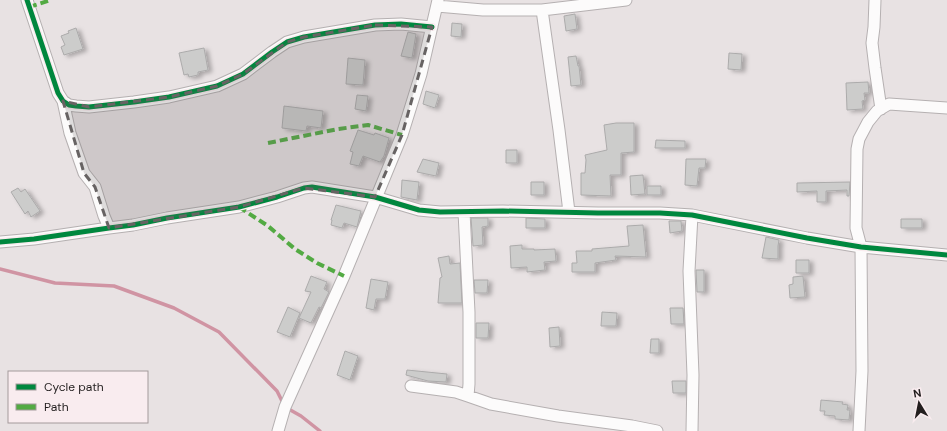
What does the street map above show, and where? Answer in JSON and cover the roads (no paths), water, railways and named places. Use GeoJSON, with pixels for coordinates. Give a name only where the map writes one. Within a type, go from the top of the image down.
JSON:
{"type":"FeatureCollection","features":[{"type":"Feature","properties":{"kind":"street"},"geometry":{"type":"LineString","coordinates":[[26,0],[58,93],[63,101],[70,133],[84,173],[95,187],[109,228]]}},
{"type":"Feature","properties":{"kind":"street"},"geometry":{"type":"LineString","coordinates":[[278,431],[285,407],[344,276],[402,135],[421,74],[437,3],[483,10],[542,10],[626,0]]}},
{"type":"Feature","properties":{"kind":"street"},"geometry":{"type":"LineString","coordinates":[[875,0],[872,43],[881,109]]}},
{"type":"Feature","properties":{"kind":"street"},"geometry":{"type":"LineString","coordinates":[[542,10],[569,212]]}},
{"type":"Feature","properties":{"kind":"street"},"geometry":{"type":"LineString","coordinates":[[63,101],[69,105],[89,107],[169,97],[217,86],[243,74],[287,42],[304,37],[375,25],[401,24],[432,28]]}},
{"type":"Feature","properties":{"kind":"street"},"geometry":{"type":"LineString","coordinates":[[859,431],[862,371],[861,247],[856,228],[857,149],[859,139],[868,122],[877,111],[889,104],[947,108]]}},
{"type":"Feature","properties":{"kind":"street"},"geometry":{"type":"LineString","coordinates":[[0,242],[34,239],[133,225],[167,218],[239,207],[312,187],[376,197],[419,210],[440,212],[660,212],[692,214],[807,238],[861,247],[947,255]]}},
{"type":"Feature","properties":{"kind":"street"},"geometry":{"type":"LineString","coordinates":[[464,212],[469,312],[468,396]]}},
{"type":"Feature","properties":{"kind":"street"},"geometry":{"type":"LineString","coordinates":[[692,214],[689,271],[693,375],[692,431]]}},
{"type":"Feature","properties":{"kind":"street"},"geometry":{"type":"LineString","coordinates":[[411,386],[456,392],[490,404],[656,431]]}},
{"type":"Feature","properties":{"kind":"waterway"},"geometry":{"type":"LineString","coordinates":[[0,269],[55,283],[114,286],[174,308],[219,332],[277,391],[285,407],[301,416],[320,431]]}}]}
